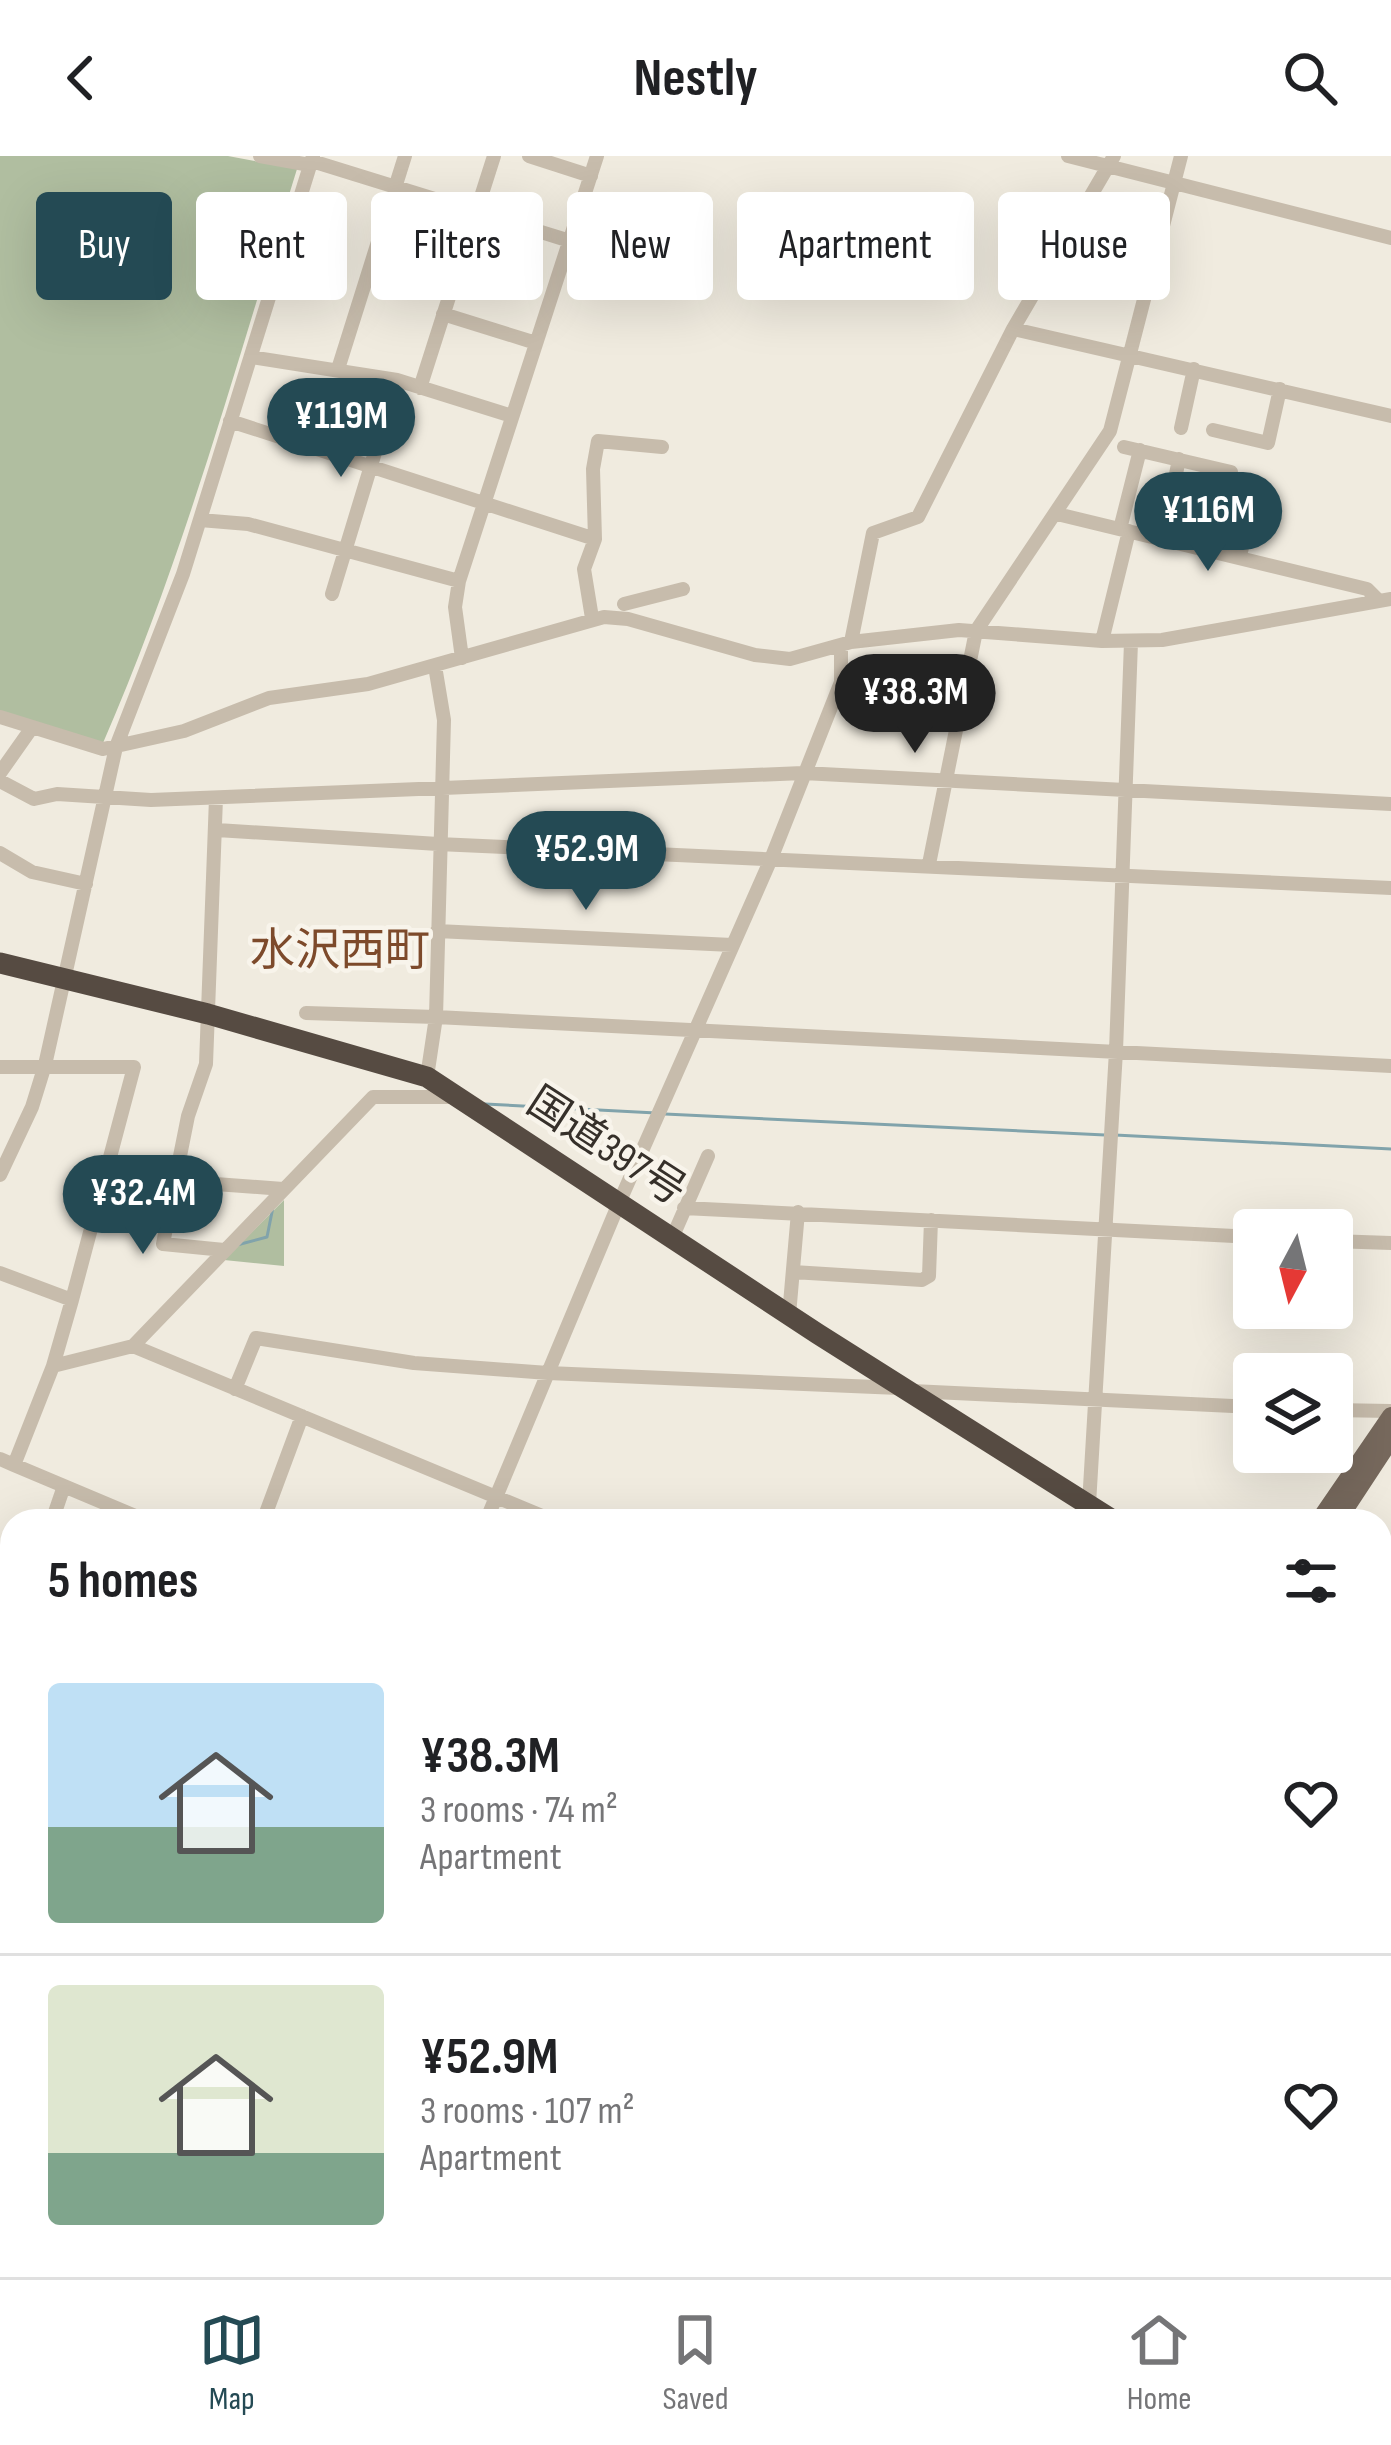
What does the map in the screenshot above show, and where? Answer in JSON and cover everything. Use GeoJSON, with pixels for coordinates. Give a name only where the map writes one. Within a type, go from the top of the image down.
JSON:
{"type":"FeatureCollection","features":[{"type":"Feature","properties":{"kind":"highway","name":"国道397号"},"geometry":{"type":"LineString","coordinates":[[4,970],[64,979],[208,1014],[427,1077],[1083,1509]]}},
{"type":"Feature","properties":{"kind":"main road"},"geometry":{"type":"LineString","coordinates":[[1327,1509],[1391,1414]]}},
{"type":"Feature","properties":{"kind":"main road"},"geometry":{"type":"LineString","coordinates":[[1345,1509],[1391,1439]]}},
{"type":"Feature","properties":{"kind":"street"},"geometry":{"type":"LineString","coordinates":[[260,156],[312,161],[416,192]]}},
{"type":"Feature","properties":{"kind":"street"},"geometry":{"type":"LineString","coordinates":[[338,369],[405,156]]}},
{"type":"Feature","properties":{"kind":"street"},"geometry":{"type":"LineString","coordinates":[[482,192],[494,156]]}},
{"type":"Feature","properties":{"kind":"street"},"geometry":{"type":"LineString","coordinates":[[529,156],[590,176]]}},
{"type":"Feature","properties":{"kind":"street"},"geometry":{"type":"LineString","coordinates":[[585,192],[597,156]]}},
{"type":"Feature","properties":{"kind":"street"},"geometry":{"type":"LineString","coordinates":[[1067,156],[1111,161],[1174,184],[1391,238]]}},
{"type":"Feature","properties":{"kind":"street"},"geometry":{"type":"LineString","coordinates":[[929,864],[976,632],[1102,447],[1117,412],[1180,156]]}},
{"type":"Feature","properties":{"kind":"street"},"geometry":{"type":"LineString","coordinates":[[0,1175],[32,1107],[45,1065],[116,747],[200,520],[312,161]]}},
{"type":"Feature","properties":{"kind":"street"},"geometry":{"type":"LineString","coordinates":[[491,1509],[771,859],[841,682],[873,532],[918,517],[1013,329],[1111,161]]}},
{"type":"Feature","properties":{"kind":"street"},"geometry":{"type":"LineString","coordinates":[[462,658],[455,607],[459,581],[567,250]]}},
{"type":"Feature","properties":{"kind":"street"},"geometry":{"type":"LineString","coordinates":[[420,388],[447,300]]}},
{"type":"Feature","properties":{"kind":"street"},"geometry":{"type":"LineString","coordinates":[[443,314],[536,343]]}},
{"type":"Feature","properties":{"kind":"street"},"geometry":{"type":"LineString","coordinates":[[1013,329],[1391,416]]}},
{"type":"Feature","properties":{"kind":"street"},"geometry":{"type":"LineString","coordinates":[[251,357],[397,380],[512,416]]}},
{"type":"Feature","properties":{"kind":"street"},"geometry":{"type":"LineString","coordinates":[[1180,428],[1194,369]]}},
{"type":"Feature","properties":{"kind":"street"},"geometry":{"type":"LineString","coordinates":[[332,594],[397,380]]}},
{"type":"Feature","properties":{"kind":"street"},"geometry":{"type":"LineString","coordinates":[[1213,430],[1268,443],[1280,389]]}},
{"type":"Feature","properties":{"kind":"street"},"geometry":{"type":"LineString","coordinates":[[230,421],[595,539]]}},
{"type":"Feature","properties":{"kind":"street"},"geometry":{"type":"LineString","coordinates":[[592,618],[584,569],[595,539],[593,469],[598,441],[662,447]]}},
{"type":"Feature","properties":{"kind":"street"},"geometry":{"type":"LineString","coordinates":[[1102,641],[1125,530],[1132,448],[1231,472],[1226,496]]}},
{"type":"Feature","properties":{"kind":"street"},"geometry":{"type":"LineString","coordinates":[[1163,538],[1179,459]]}},
{"type":"Feature","properties":{"kind":"street"},"geometry":{"type":"LineString","coordinates":[[1240,556],[1255,492]]}},
{"type":"Feature","properties":{"kind":"street"},"geometry":{"type":"LineString","coordinates":[[1057,514],[1367,589],[1385,600]]}},
{"type":"Feature","properties":{"kind":"street"},"geometry":{"type":"LineString","coordinates":[[200,520],[248,524],[459,581]]}},
{"type":"Feature","properties":{"kind":"street"},"geometry":{"type":"LineString","coordinates":[[624,604],[683,589]]}},
{"type":"Feature","properties":{"kind":"street"},"geometry":{"type":"LineString","coordinates":[[0,717],[103,749],[116,747],[184,731],[268,698],[368,684],[592,618],[628,620],[776,659],[846,644],[976,632],[1130,642],[1385,600]]}},
{"type":"Feature","properties":{"kind":"street"},"geometry":{"type":"LineString","coordinates":[[1089,1509],[1116,1051],[1130,642]]}},
{"type":"Feature","properties":{"kind":"street"},"geometry":{"type":"LineString","coordinates":[[427,1077],[436,1017],[444,720],[435,666]]}},
{"type":"Feature","properties":{"kind":"street"},"geometry":{"type":"LineString","coordinates":[[31,729],[0,777],[34,799],[57,794],[216,798],[803,772],[1391,804]]}},
{"type":"Feature","properties":{"kind":"street"},"geometry":{"type":"LineString","coordinates":[[216,798],[206,1064],[188,1116],[163,1244],[224,1250]]}},
{"type":"Feature","properties":{"kind":"street"},"geometry":{"type":"LineString","coordinates":[[217,830],[1391,889]]}},
{"type":"Feature","properties":{"kind":"street"},"geometry":{"type":"LineString","coordinates":[[0,853],[32,872],[86,884]]}},
{"type":"Feature","properties":{"kind":"street"},"geometry":{"type":"LineString","coordinates":[[436,931],[732,945]]}},
{"type":"Feature","properties":{"kind":"street"},"geometry":{"type":"LineString","coordinates":[[306,1013],[1391,1066]]}},
{"type":"Feature","properties":{"kind":"street"},"geometry":{"type":"LineString","coordinates":[[0,1067],[134,1067],[53,1366],[7,1462],[119,1509]]}},
{"type":"Feature","properties":{"kind":"street"},"geometry":{"type":"LineString","coordinates":[[53,1366],[133,1346],[374,1097],[456,1097]]}},
{"type":"Feature","properties":{"kind":"street"},"geometry":{"type":"LineString","coordinates":[[673,1236],[708,1156]]}},
{"type":"Feature","properties":{"kind":"street"},"geometry":{"type":"LineString","coordinates":[[175,1181],[283,1189]]}},
{"type":"Feature","properties":{"kind":"street"},"geometry":{"type":"LineString","coordinates":[[684,1208],[1233,1236]]}},
{"type":"Feature","properties":{"kind":"street"},"geometry":{"type":"LineString","coordinates":[[789,1315],[798,1212]]}},
{"type":"Feature","properties":{"kind":"street"},"geometry":{"type":"LineString","coordinates":[[793,1272],[922,1280],[929,1276],[931,1220]]}},
{"type":"Feature","properties":{"kind":"street"},"geometry":{"type":"LineString","coordinates":[[1353,1242],[1391,1244]]}},
{"type":"Feature","properties":{"kind":"street"},"geometry":{"type":"LineString","coordinates":[[0,1273],[72,1300]]}},
{"type":"Feature","properties":{"kind":"street"},"geometry":{"type":"LineString","coordinates":[[235,1389],[256,1338],[413,1363],[548,1373],[1233,1406]]}},
{"type":"Feature","properties":{"kind":"street"},"geometry":{"type":"LineString","coordinates":[[133,1346],[525,1509]]}},
{"type":"Feature","properties":{"kind":"street"},"geometry":{"type":"LineString","coordinates":[[1353,1411],[1391,1414]]}},
{"type":"Feature","properties":{"kind":"street"},"geometry":{"type":"LineString","coordinates":[[267,1509],[302,1415]]}},
{"type":"Feature","properties":{"kind":"street"},"geometry":{"type":"LineString","coordinates":[[56,1509],[64,1486]]}},
{"type":"Feature","properties":{"kind":"green space"},"geometry":{"type":"Polygon","coordinates":[[[0,156],[228,156],[297,169],[290,192],[196,192],[196,300],[257,300],[184,531],[103,743],[0,713],[0,156]]]}},
{"type":"Feature","properties":{"kind":"green space"},"geometry":{"type":"Polygon","coordinates":[[[284,1200],[284,1266],[224,1260],[284,1200]]]}},
{"type":"Feature","properties":{"kind":"waterway"},"geometry":{"type":"LineString","coordinates":[[485,1104],[656,1113]]}},
{"type":"Feature","properties":{"kind":"waterway"},"geometry":{"type":"LineString","coordinates":[[665,1114],[1105,1135]]}},
{"type":"Feature","properties":{"kind":"waterway"},"geometry":{"type":"LineString","coordinates":[[1115,1135],[1391,1149]]}},
{"type":"Feature","properties":{"kind":"waterway"},"geometry":{"type":"LineString","coordinates":[[237,1245],[267,1237],[273,1207]]}},
{"type":"Feature","properties":{"kind":"district","name":"水沢西町"},"geometry":{"type":"Point","coordinates":[340,951]}}]}
